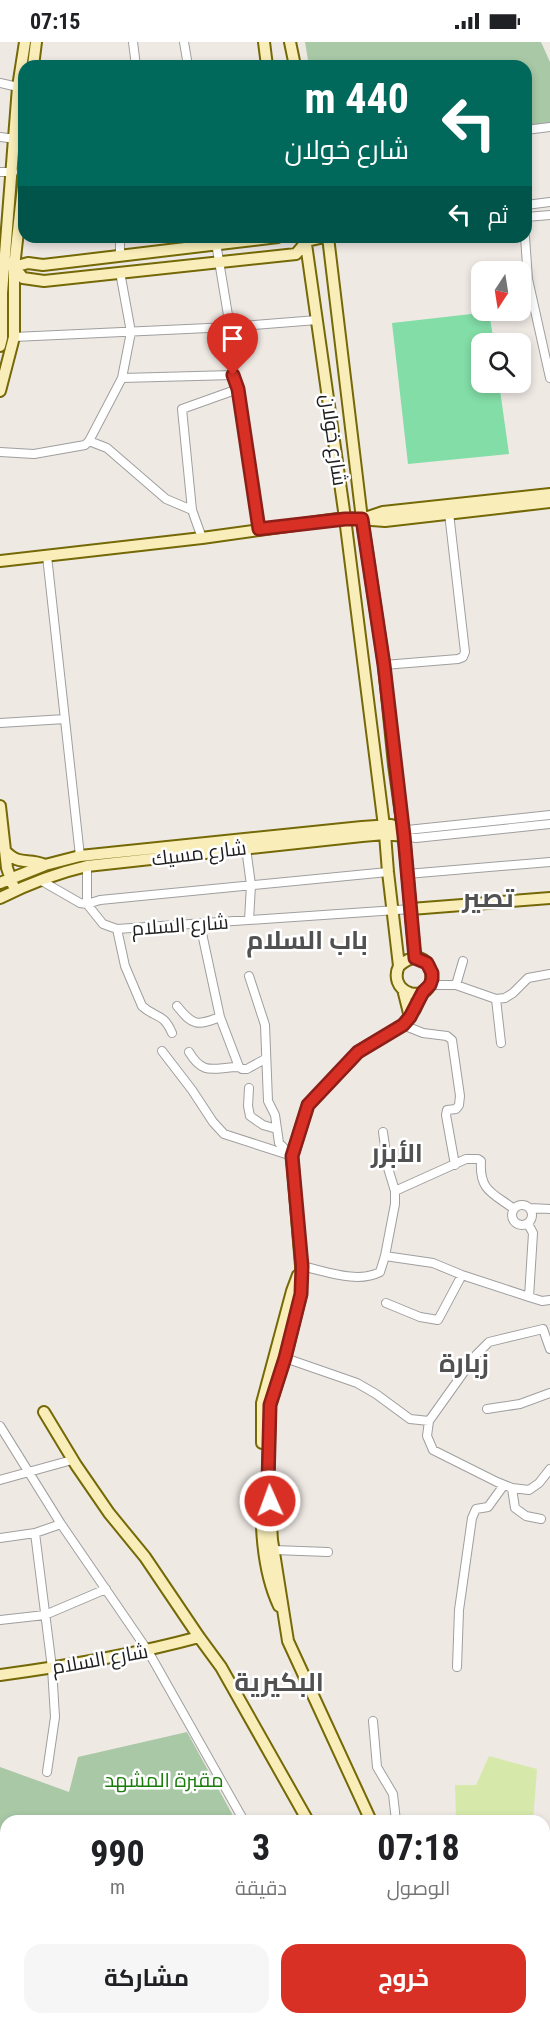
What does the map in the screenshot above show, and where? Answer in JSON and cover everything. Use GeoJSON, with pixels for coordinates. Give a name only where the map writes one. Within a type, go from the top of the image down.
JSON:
{"type":"FeatureCollection","features":[{"type":"Feature","properties":{"kind":"street"},"geometry":{"type":"LineString","coordinates":[[22,60],[25,42]]}},
{"type":"Feature","properties":{"kind":"street"},"geometry":{"type":"LineString","coordinates":[[34,60],[36,42]]}},
{"type":"Feature","properties":{"kind":"street"},"geometry":{"type":"LineString","coordinates":[[133,42],[135,60]]}},
{"type":"Feature","properties":{"kind":"street"},"geometry":{"type":"LineString","coordinates":[[184,42],[187,60]]}},
{"type":"Feature","properties":{"kind":"street"},"geometry":{"type":"LineString","coordinates":[[264,42],[266,60]]}},
{"type":"Feature","properties":{"kind":"street"},"geometry":{"type":"LineString","coordinates":[[290,42],[294,60]]}},
{"type":"Feature","properties":{"kind":"street"},"geometry":{"type":"LineString","coordinates":[[0,83],[18,87]]}},
{"type":"Feature","properties":{"kind":"street"},"geometry":{"type":"LineString","coordinates":[[532,129],[550,127]]}},
{"type":"Feature","properties":{"kind":"street"},"geometry":{"type":"LineString","coordinates":[[0,391],[14,337],[5,208],[10,195],[18,128]]}},
{"type":"Feature","properties":{"kind":"street"},"geometry":{"type":"LineString","coordinates":[[0,137],[15,139]]}},
{"type":"Feature","properties":{"kind":"street"},"geometry":{"type":"LineString","coordinates":[[0,172],[13,172]]}},
{"type":"Feature","properties":{"kind":"street"},"geometry":{"type":"LineString","coordinates":[[10,195],[18,194]]}},
{"type":"Feature","properties":{"kind":"street"},"geometry":{"type":"LineString","coordinates":[[532,204],[550,202]]}},
{"type":"Feature","properties":{"kind":"street"},"geometry":{"type":"LineString","coordinates":[[532,217],[550,215]]}},
{"type":"Feature","properties":{"kind":"street"},"geometry":{"type":"LineString","coordinates":[[18,221],[10,265],[1,292],[1,341],[14,337],[230,327],[316,320]]}},
{"type":"Feature","properties":{"kind":"street"},"geometry":{"type":"LineString","coordinates":[[120,243],[120,255]]}},
{"type":"Feature","properties":{"kind":"street"},"geometry":{"type":"LineString","coordinates":[[10,265],[28,263],[42,265],[202,243]]}},
{"type":"Feature","properties":{"kind":"street"},"geometry":{"type":"LineString","coordinates":[[216,243],[230,327],[233,375],[238,389],[259,529]]}},
{"type":"Feature","properties":{"kind":"street"},"geometry":{"type":"LineString","coordinates":[[10,265],[23,278],[44,281],[296,254],[302,243]]}},
{"type":"Feature","properties":{"kind":"street","name":"شارع خولان"},"geometry":{"type":"LineString","coordinates":[[305,243],[345,519],[385,830],[399,966]]}},
{"type":"Feature","properties":{"kind":"street","name":"شارع خولان"},"geometry":{"type":"LineString","coordinates":[[327,243],[362,519],[384,665],[415,958]]}},
{"type":"Feature","properties":{"kind":"street"},"geometry":{"type":"LineString","coordinates":[[525,243],[528,279],[550,378]]}},
{"type":"Feature","properties":{"kind":"street"},"geometry":{"type":"LineString","coordinates":[[0,452],[34,454],[85,445],[89,441],[122,378],[131,332],[120,272]]}},
{"type":"Feature","properties":{"kind":"street"},"geometry":{"type":"LineString","coordinates":[[122,378],[233,375]]}},
{"type":"Feature","properties":{"kind":"street"},"geometry":{"type":"LineString","coordinates":[[202,538],[192,510],[182,409],[238,389]]}},
{"type":"Feature","properties":{"kind":"street"},"geometry":{"type":"LineString","coordinates":[[89,441],[107,448],[166,500],[192,510]]}},
{"type":"Feature","properties":{"kind":"street"},"geometry":{"type":"LineString","coordinates":[[362,519],[383,512],[550,494]]}},
{"type":"Feature","properties":{"kind":"street"},"geometry":{"type":"LineString","coordinates":[[0,561],[345,519],[385,521],[550,502]]}},
{"type":"Feature","properties":{"kind":"street"},"geometry":{"type":"LineString","coordinates":[[384,665],[463,657],[465,644],[449,513]]}},
{"type":"Feature","properties":{"kind":"street"},"geometry":{"type":"LineString","coordinates":[[47,556],[80,856]]}},
{"type":"Feature","properties":{"kind":"street"},"geometry":{"type":"LineString","coordinates":[[0,723],[65,719]]}},
{"type":"Feature","properties":{"kind":"street"},"geometry":{"type":"LineString","coordinates":[[377,768],[394,765]]}},
{"type":"Feature","properties":{"kind":"street"},"geometry":{"type":"LineString","coordinates":[[0,806],[5,851],[3,889]]}},
{"type":"Feature","properties":{"kind":"street"},"geometry":{"type":"LineString","coordinates":[[403,833],[407,830],[550,815]]}},
{"type":"Feature","properties":{"kind":"street"},"geometry":{"type":"LineString","coordinates":[[403,833],[416,838],[550,824]]}},
{"type":"Feature","properties":{"kind":"street","name":"شارع مسيك"},"geometry":{"type":"LineString","coordinates":[[3,889],[15,891],[40,880],[87,866],[385,830]]}},
{"type":"Feature","properties":{"kind":"street","name":"شارع مسيك"},"geometry":{"type":"LineString","coordinates":[[3,889],[45,865],[80,856],[385,830],[403,833]]}},
{"type":"Feature","properties":{"kind":"street"},"geometry":{"type":"LineString","coordinates":[[246,848],[251,885],[249,920]]}},
{"type":"Feature","properties":{"kind":"street"},"geometry":{"type":"LineString","coordinates":[[5,851],[19,862],[37,862],[45,865]]}},
{"type":"Feature","properties":{"kind":"street"},"geometry":{"type":"LineString","coordinates":[[407,874],[550,862]]}},
{"type":"Feature","properties":{"kind":"street"},"geometry":{"type":"LineString","coordinates":[[87,866],[87,904]]}},
{"type":"Feature","properties":{"kind":"street"},"geometry":{"type":"LineString","coordinates":[[40,880],[80,903],[87,904],[100,900],[388,872]]}},
{"type":"Feature","properties":{"kind":"street"},"geometry":{"type":"LineString","coordinates":[[411,909],[550,898]]}},
{"type":"Feature","properties":{"kind":"street","name":"شارع السلام"},"geometry":{"type":"LineString","coordinates":[[87,904],[103,924],[117,929],[411,909]]}},
{"type":"Feature","properties":{"kind":"street"},"geometry":{"type":"LineString","coordinates":[[200,924],[220,1017],[239,1067]]}},
{"type":"Feature","properties":{"kind":"street"},"geometry":{"type":"LineString","coordinates":[[117,929],[125,966],[142,1006],[147,1011],[167,1020],[172,1033]]}},
{"type":"Feature","properties":{"kind":"street"},"geometry":{"type":"LineString","coordinates":[[396,942],[405,948],[413,940]]}},
{"type":"Feature","properties":{"kind":"street"},"geometry":{"type":"LineString","coordinates":[[368,1815],[288,1641],[274,1550],[268,1482],[270,1405],[285,1358],[301,1294],[302,1266],[292,1156],[308,1105],[358,1052],[406,1021],[426,988],[432,973],[422,959],[415,958],[406,960],[399,966],[397,981],[403,989],[406,1021],[423,1033],[447,1036],[452,1040],[460,1096],[459,1105],[456,1109],[447,1110],[446,1115],[455,1165]]}},
{"type":"Feature","properties":{"kind":"street"},"geometry":{"type":"LineString","coordinates":[[456,985],[463,961]]}},
{"type":"Feature","properties":{"kind":"street"},"geometry":{"type":"LineString","coordinates":[[403,989],[416,993],[426,988],[456,985],[496,999],[505,998],[513,993],[528,978],[550,974]]}},
{"type":"Feature","properties":{"kind":"street"},"geometry":{"type":"LineString","coordinates":[[249,976],[264,1025],[268,1101],[275,1115],[279,1143],[292,1156]]}},
{"type":"Feature","properties":{"kind":"street"},"geometry":{"type":"LineString","coordinates":[[496,999],[501,1044]]}},
{"type":"Feature","properties":{"kind":"street"},"geometry":{"type":"LineString","coordinates":[[177,1006],[189,1021],[198,1024],[220,1017]]}},
{"type":"Feature","properties":{"kind":"street"},"geometry":{"type":"LineString","coordinates":[[162,1051],[224,1134],[292,1156]]}},
{"type":"Feature","properties":{"kind":"street"},"geometry":{"type":"LineString","coordinates":[[189,1052],[196,1064],[206,1069],[239,1067],[248,1069],[265,1059]]}},
{"type":"Feature","properties":{"kind":"street"},"geometry":{"type":"LineString","coordinates":[[249,1088],[250,1116],[263,1125],[277,1129]]}},
{"type":"Feature","properties":{"kind":"street"},"geometry":{"type":"LineString","coordinates":[[302,1266],[358,1278],[370,1277],[380,1272],[395,1204],[395,1191],[388,1168],[383,1132]]}},
{"type":"Feature","properties":{"kind":"street"},"geometry":{"type":"LineString","coordinates":[[395,1191],[466,1160],[478,1159],[481,1161],[480,1172],[484,1187],[494,1197],[514,1209]]}},
{"type":"Feature","properties":{"kind":"street"},"geometry":{"type":"LineString","coordinates":[[530,1208],[533,1214],[528,1224],[521,1226],[515,1222],[512,1216],[514,1209],[520,1205],[550,1209]]}},
{"type":"Feature","properties":{"kind":"street"},"geometry":{"type":"LineString","coordinates":[[528,1224],[533,1233],[529,1297]]}},
{"type":"Feature","properties":{"kind":"street"},"geometry":{"type":"LineString","coordinates":[[385,1256],[433,1263],[529,1297],[542,1301],[550,1300]]}},
{"type":"Feature","properties":{"kind":"street"},"geometry":{"type":"LineString","coordinates":[[284,1618],[272,1592],[263,1543],[262,1404],[292,1291],[302,1266]]}},
{"type":"Feature","properties":{"kind":"street"},"geometry":{"type":"LineString","coordinates":[[386,1303],[420,1317],[438,1320],[462,1275]]}},
{"type":"Feature","properties":{"kind":"street"},"geometry":{"type":"LineString","coordinates":[[550,1349],[543,1329],[489,1342],[476,1354],[429,1421],[427,1436],[433,1450],[508,1487],[529,1490],[539,1483],[550,1469]]}},
{"type":"Feature","properties":{"kind":"street"},"geometry":{"type":"LineString","coordinates":[[285,1358],[357,1383],[410,1419],[429,1421]]}},
{"type":"Feature","properties":{"kind":"street"},"geometry":{"type":"LineString","coordinates":[[487,1409],[520,1404],[550,1393]]}},
{"type":"Feature","properties":{"kind":"street"},"geometry":{"type":"LineString","coordinates":[[44,1412],[72,1460],[109,1513],[145,1557],[221,1667],[305,1815]]}},
{"type":"Feature","properties":{"kind":"street"},"geometry":{"type":"LineString","coordinates":[[0,1426],[3,1438],[148,1651],[240,1815]]}},
{"type":"Feature","properties":{"kind":"street"},"geometry":{"type":"LineString","coordinates":[[0,1480],[72,1460]]}},
{"type":"Feature","properties":{"kind":"street"},"geometry":{"type":"LineString","coordinates":[[508,1487],[515,1508],[526,1516],[542,1519]]}},
{"type":"Feature","properties":{"kind":"street"},"geometry":{"type":"LineString","coordinates":[[457,1667],[459,1610],[472,1518],[476,1509],[488,1507],[508,1487]]}},
{"type":"Feature","properties":{"kind":"street"},"geometry":{"type":"LineString","coordinates":[[0,1538],[35,1533],[61,1524]]}},
{"type":"Feature","properties":{"kind":"street"},"geometry":{"type":"LineString","coordinates":[[35,1533],[52,1668],[55,1717],[47,1772]]}},
{"type":"Feature","properties":{"kind":"street"},"geometry":{"type":"LineString","coordinates":[[274,1550],[328,1552]]}},
{"type":"Feature","properties":{"kind":"street"},"geometry":{"type":"LineString","coordinates":[[0,1620],[45,1615],[106,1589]]}},
{"type":"Feature","properties":{"kind":"street","name":"شارع السلام"},"geometry":{"type":"LineString","coordinates":[[0,1675],[148,1651],[199,1637]]}},
{"type":"Feature","properties":{"kind":"street"},"geometry":{"type":"LineString","coordinates":[[374,1720],[377,1767],[393,1794],[395,1815]]}},
{"type":"Feature","properties":{"kind":"green space"},"geometry":{"type":"Polygon","coordinates":[[[305,42],[541,42],[550,62],[550,124],[532,126],[532,60],[308,60],[305,42]]]}},
{"type":"Feature","properties":{"kind":"green space"},"geometry":{"type":"Polygon","coordinates":[[[471,314],[471,321],[490,321],[492,333],[471,333],[471,393],[500,393],[509,454],[408,464],[392,323],[471,314]]]}},
{"type":"Feature","properties":{"kind":"green space","name":"مقبرة المشهد"},"geometry":{"type":"Polygon","coordinates":[[[187,1732],[233,1815],[0,1815],[0,1767],[69,1792],[78,1757],[187,1732]]]}},
{"type":"Feature","properties":{"kind":"green space"},"geometry":{"type":"Polygon","coordinates":[[[489,1756],[537,1769],[533,1815],[456,1815],[455,1785],[476,1785],[489,1756]]]}},
{"type":"Feature","properties":{"kind":"district","name":"تصير"},"geometry":{"type":"Point","coordinates":[488,898]}},
{"type":"Feature","properties":{"kind":"district","name":"باب السلام"},"geometry":{"type":"Point","coordinates":[307,940]}},
{"type":"Feature","properties":{"kind":"district","name":"الأبزر"},"geometry":{"type":"Point","coordinates":[397,1153]}},
{"type":"Feature","properties":{"kind":"district","name":"زبارة"},"geometry":{"type":"Point","coordinates":[464,1363]}},
{"type":"Feature","properties":{"kind":"district","name":"البكيرية"},"geometry":{"type":"Point","coordinates":[279,1682]}},
{"type":"Feature","properties":{"kind":"route"},"geometry":{"type":"LineString","coordinates":[[233,375],[238,389],[259,529],[362,519],[384,665],[404,836],[415,958],[427,963],[432,973],[430,985],[423,992],[415,1009],[403,1025],[358,1052],[308,1105],[292,1156],[302,1266],[301,1294],[285,1358],[270,1405],[268,1482],[270,1501]]}}]}
